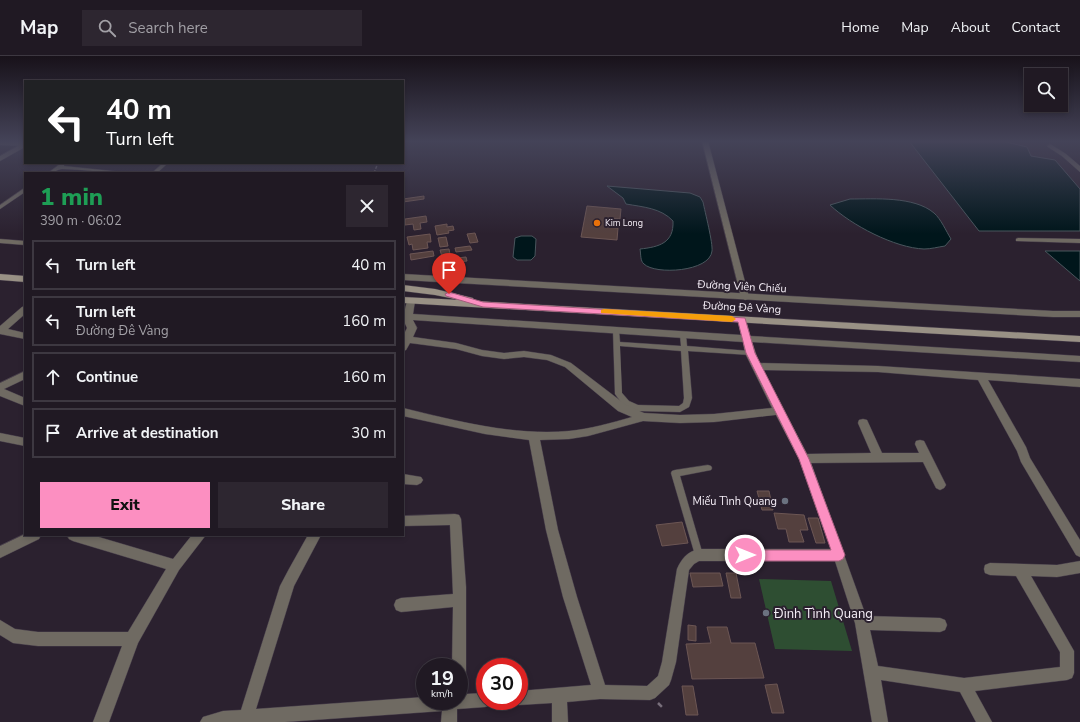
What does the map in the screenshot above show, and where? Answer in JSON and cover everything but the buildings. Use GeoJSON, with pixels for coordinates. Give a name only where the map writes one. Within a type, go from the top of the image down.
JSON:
{"type":"FeatureCollection","features":[{"type":"Feature","properties":{"kind":"main road"},"geometry":{"type":"LineString","coordinates":[[0,277],[24,279]]}},
{"type":"Feature","properties":{"kind":"main road"},"geometry":{"type":"LineString","coordinates":[[404,288],[449,294],[483,305]]}},
{"type":"Feature","properties":{"kind":"main road","name":"Đường Đê Vàng"},"geometry":{"type":"LineString","coordinates":[[407,300],[1080,339]]}},
{"type":"Feature","properties":{"kind":"street"},"geometry":{"type":"LineString","coordinates":[[713,172],[745,297]]}},
{"type":"Feature","properties":{"kind":"street"},"geometry":{"type":"LineString","coordinates":[[0,242],[24,243]]}},
{"type":"Feature","properties":{"kind":"street","name":"Đường Viên Chiếu"},"geometry":{"type":"LineString","coordinates":[[404,277],[1053,314],[1080,314]]}},
{"type":"Feature","properties":{"kind":"street"},"geometry":{"type":"LineString","coordinates":[[407,300],[406,316],[412,328],[404,342],[456,346],[482,353],[504,356],[524,354],[548,357],[568,364],[622,408],[644,417],[680,419],[714,418],[780,411]]}},
{"type":"Feature","properties":{"kind":"street"},"geometry":{"type":"LineString","coordinates":[[1,331],[24,310]]}},
{"type":"Feature","properties":{"kind":"street"},"geometry":{"type":"LineString","coordinates":[[406,316],[683,335],[1080,359]]}},
{"type":"Feature","properties":{"kind":"street"},"geometry":{"type":"LineString","coordinates":[[742,320],[750,353],[804,459],[839,555],[862,623],[880,722]]}},
{"type":"Feature","properties":{"kind":"street"},"geometry":{"type":"LineString","coordinates":[[1,331],[24,336]]}},
{"type":"Feature","properties":{"kind":"street"},"geometry":{"type":"LineString","coordinates":[[756,366],[878,370],[1080,383]]}},
{"type":"Feature","properties":{"kind":"street"},"geometry":{"type":"LineString","coordinates":[[0,387],[24,375]]}},
{"type":"Feature","properties":{"kind":"street"},"geometry":{"type":"LineString","coordinates":[[981,376],[1022,450],[1025,459],[1080,551]]}},
{"type":"Feature","properties":{"kind":"street"},"geometry":{"type":"LineString","coordinates":[[0,392],[24,402]]}},
{"type":"Feature","properties":{"kind":"street"},"geometry":{"type":"LineString","coordinates":[[404,412],[480,430],[518,434],[569,435],[609,428],[644,417]]}},
{"type":"Feature","properties":{"kind":"street"},"geometry":{"type":"LineString","coordinates":[[863,423],[879,458]]}},
{"type":"Feature","properties":{"kind":"street"},"geometry":{"type":"LineString","coordinates":[[534,434],[554,537],[570,598],[600,692]]}},
{"type":"Feature","properties":{"kind":"street"},"geometry":{"type":"LineString","coordinates":[[0,437],[24,442]]}},
{"type":"Feature","properties":{"kind":"street"},"geometry":{"type":"LineString","coordinates":[[920,444],[940,485]]}},
{"type":"Feature","properties":{"kind":"street"},"geometry":{"type":"LineString","coordinates":[[804,459],[926,457]]}},
{"type":"Feature","properties":{"kind":"street"},"geometry":{"type":"LineString","coordinates":[[404,478],[417,480]]}},
{"type":"Feature","properties":{"kind":"street"},"geometry":{"type":"LineString","coordinates":[[404,521],[455,519],[459,600],[457,658]]}},
{"type":"Feature","properties":{"kind":"street"},"geometry":{"type":"LineString","coordinates":[[0,552],[33,536]]}},
{"type":"Feature","properties":{"kind":"street"},"geometry":{"type":"LineString","coordinates":[[76,536],[175,566]]}},
{"type":"Feature","properties":{"kind":"street"},"geometry":{"type":"LineString","coordinates":[[101,722],[132,639],[175,566],[199,536]]}},
{"type":"Feature","properties":{"kind":"street"},"geometry":{"type":"LineString","coordinates":[[246,717],[287,586],[293,572],[304,557],[314,536]]}},
{"type":"Feature","properties":{"kind":"street"},"geometry":{"type":"LineString","coordinates":[[528,697],[600,692],[650,693],[664,680],[669,662],[683,569],[686,562],[692,557],[699,555],[839,555]]}},
{"type":"Feature","properties":{"kind":"street"},"geometry":{"type":"LineString","coordinates":[[990,569],[1058,571],[1080,567]]}},
{"type":"Feature","properties":{"kind":"street"},"geometry":{"type":"LineString","coordinates":[[872,672],[964,685],[1068,673],[1067,651],[1020,570]]}},
{"type":"Feature","properties":{"kind":"street"},"geometry":{"type":"LineString","coordinates":[[401,605],[459,600]]}},
{"type":"Feature","properties":{"kind":"street"},"geometry":{"type":"LineString","coordinates":[[862,623],[940,625]]}},
{"type":"Feature","properties":{"kind":"street"},"geometry":{"type":"LineString","coordinates":[[0,627],[13,636],[38,639],[132,639]]}},
{"type":"Feature","properties":{"kind":"street"},"geometry":{"type":"LineString","coordinates":[[964,685],[984,722]]}},
{"type":"Feature","properties":{"kind":"street"},"geometry":{"type":"LineString","coordinates":[[559,695],[560,722]]}},
{"type":"Feature","properties":{"kind":"street"},"geometry":{"type":"LineString","coordinates":[[208,722],[246,717],[416,705]]}},
{"type":"Feature","properties":{"kind":"street"},"geometry":{"type":"LineString","coordinates":[[449,722],[453,710]]}},
{"type":"Feature","properties":{"kind":"lane"},"geometry":{"type":"LineString","coordinates":[[0,208],[24,191]]}},
{"type":"Feature","properties":{"kind":"lane"},"geometry":{"type":"LineString","coordinates":[[19,194],[24,195]]}},
{"type":"Feature","properties":{"kind":"lane"},"geometry":{"type":"LineString","coordinates":[[1018,240],[1080,241]]}},
{"type":"Feature","properties":{"kind":"lane"},"geometry":{"type":"LineString","coordinates":[[616,330],[619,394],[626,403],[637,408],[680,409],[686,405],[688,398],[683,335]]}},
{"type":"Feature","properties":{"kind":"lane"},"geometry":{"type":"LineString","coordinates":[[616,344],[750,353]]}},
{"type":"Feature","properties":{"kind":"lane"},"geometry":{"type":"LineString","coordinates":[[699,555],[675,473],[708,468]]}},
{"type":"Feature","properties":{"kind":"green space"},"geometry":{"type":"Polygon","coordinates":[[[759,579],[831,581],[852,651],[775,649],[759,579]]]}},
{"type":"Feature","properties":{"kind":"water"},"geometry":{"type":"Polygon","coordinates":[[[933,172],[1065,172],[1080,189],[1080,231],[979,231],[933,172]]]}},
{"type":"Feature","properties":{"kind":"water"},"geometry":{"type":"Polygon","coordinates":[[[607,186],[690,193],[700,197],[703,202],[711,241],[712,251],[709,258],[693,267],[681,270],[659,270],[644,264],[641,259],[640,249],[659,245],[668,239],[673,228],[673,221],[663,213],[645,207],[626,204],[623,198],[607,186]]]}},
{"type":"Feature","properties":{"kind":"water"},"geometry":{"type":"Polygon","coordinates":[[[850,199],[882,199],[905,201],[916,204],[926,208],[937,216],[951,239],[945,246],[924,249],[912,248],[887,240],[849,220],[830,205],[850,199]]]}},
{"type":"Feature","properties":{"kind":"water"},"geometry":{"type":"Polygon","coordinates":[[[521,236],[532,236],[536,239],[535,256],[531,260],[517,260],[513,257],[515,238],[521,236]]]}},
{"type":"Feature","properties":{"kind":"water"},"geometry":{"type":"Polygon","coordinates":[[[1045,251],[1080,251],[1080,281],[1045,251]]]}},
{"type":"Feature","properties":{"kind":"slow traffic"},"geometry":{"type":"LineString","coordinates":[[604,311],[732,319]]}},
{"type":"Feature","properties":{"kind":"place","name":"Kim Long"},"geometry":{"type":"Point","coordinates":[597,223]}},
{"type":"Feature","properties":{"kind":"place","name":"Miếu Tình Quang"},"geometry":{"type":"Point","coordinates":[785,501]}},
{"type":"Feature","properties":{"kind":"place","name":"Đình Tình Quang"},"geometry":{"type":"Point","coordinates":[766,613]}},
{"type":"Feature","properties":{"kind":"route"},"geometry":{"type":"LineString","coordinates":[[449,294],[483,305],[742,320],[750,353],[804,459],[839,555],[745,555]]}}]}
